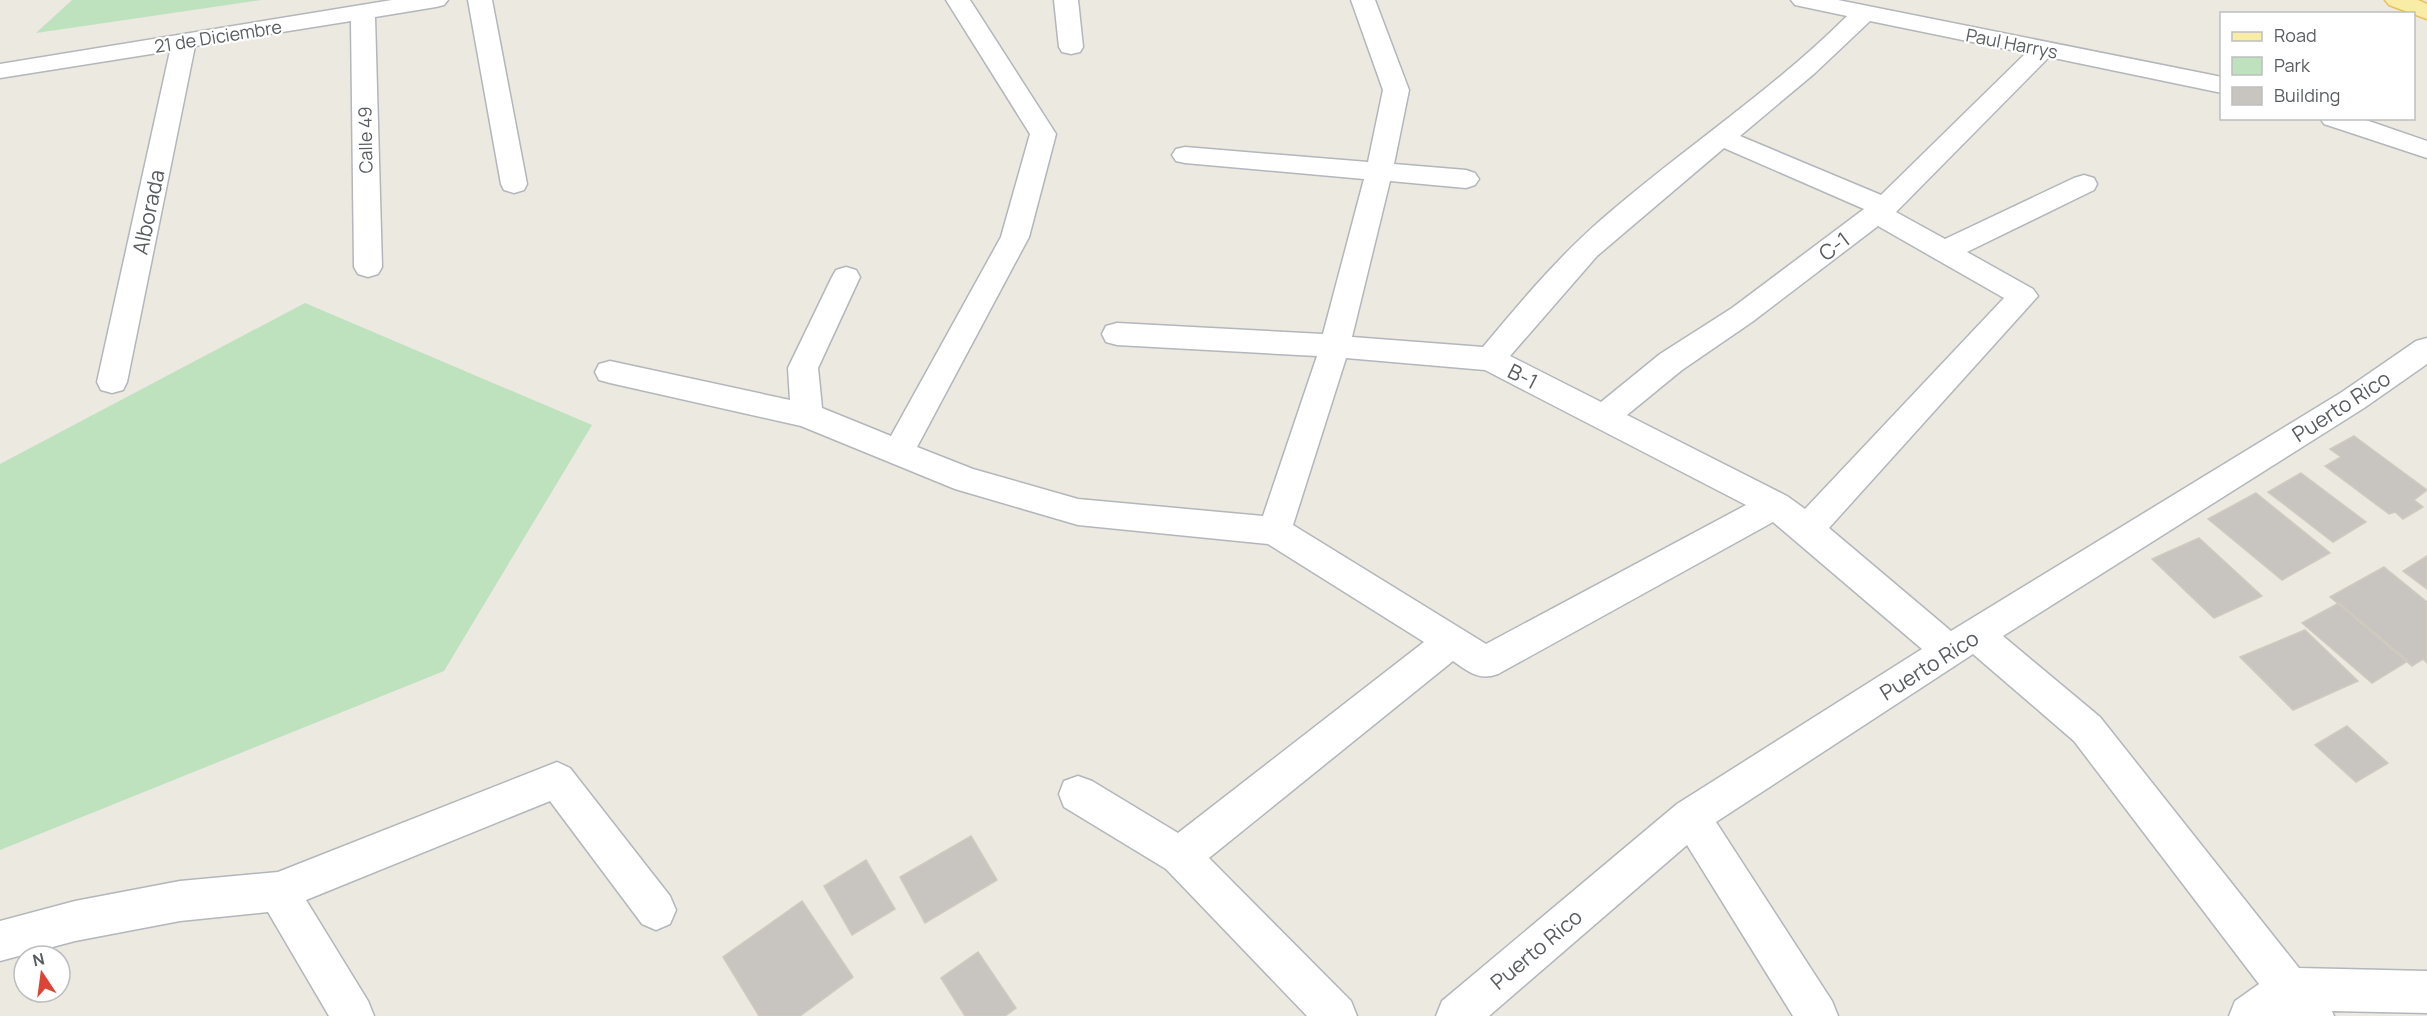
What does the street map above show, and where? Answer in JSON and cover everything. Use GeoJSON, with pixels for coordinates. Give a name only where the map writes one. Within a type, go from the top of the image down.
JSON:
{"type":"FeatureCollection","features":[{"type":"Feature","properties":{"kind":"main road"},"geometry":{"type":"LineString","coordinates":[[2397,0],[2427,12]]}},
{"type":"Feature","properties":{"kind":"street","name":"21 de Diciembre"},"geometry":{"type":"LineString","coordinates":[[0,71],[436,0]]}},
{"type":"Feature","properties":{"kind":"street"},"geometry":{"type":"LineString","coordinates":[[480,0],[514,184]]}},
{"type":"Feature","properties":{"kind":"street"},"geometry":{"type":"LineString","coordinates":[[898,453],[1015,237],[1043,134],[958,0]]}},
{"type":"Feature","properties":{"kind":"street"},"geometry":{"type":"LineString","coordinates":[[1066,0],[1071,47]]}},
{"type":"Feature","properties":{"kind":"street"},"geometry":{"type":"LineString","coordinates":[[1275,531],[1335,346],[1380,172],[1396,90],[1363,0]]}},
{"type":"Feature","properties":{"kind":"street","name":"Paul Harrys"},"geometry":{"type":"LineString","coordinates":[[1803,0],[2220,85]]}},
{"type":"Feature","properties":{"kind":"street","name":"Calle 49"},"geometry":{"type":"LineString","coordinates":[[363,12],[368,267]]}},
{"type":"Feature","properties":{"kind":"street","name":"B-1"},"geometry":{"type":"LineString","coordinates":[[1863,14],[1843,35],[1723,138],[1622,216],[1555,279],[1490,359],[1774,505],[1963,644],[2087,729],[2301,1002]]}},
{"type":"Feature","properties":{"kind":"street","name":"Alborada"},"geometry":{"type":"LineString","coordinates":[[112,382],[184,42]]}},
{"type":"Feature","properties":{"kind":"street","name":"C-1"},"geometry":{"type":"LineString","coordinates":[[1603,418],[1671,362],[1742,315],[1881,210],[2043,50]]}},
{"type":"Feature","properties":{"kind":"street"},"geometry":{"type":"LineString","coordinates":[[2339,120],[2427,150]]}},
{"type":"Feature","properties":{"kind":"street"},"geometry":{"type":"LineString","coordinates":[[1723,138],[1881,210],[1944,251],[2023,297],[1807,529]]}},
{"type":"Feature","properties":{"kind":"street"},"geometry":{"type":"LineString","coordinates":[[1185,155],[1466,179]]}},
{"type":"Feature","properties":{"kind":"street"},"geometry":{"type":"LineString","coordinates":[[1944,251],[2084,184]]}},
{"type":"Feature","properties":{"kind":"street"},"geometry":{"type":"LineString","coordinates":[[807,415],[803,368],[846,277]]}},
{"type":"Feature","properties":{"kind":"street"},"geometry":{"type":"LineString","coordinates":[[1117,334],[1335,346],[1490,359]]}},
{"type":"Feature","properties":{"kind":"street","name":"Puerto Rico"},"geometry":{"type":"LineString","coordinates":[[1457,1016],[1690,817],[2353,400],[2427,349]]}},
{"type":"Feature","properties":{"kind":"street"},"geometry":{"type":"LineString","coordinates":[[610,372],[807,415],[966,480],[1078,512],[1275,531],[1485,663],[1774,505]]}},
{"type":"Feature","properties":{"kind":"street"},"geometry":{"type":"LineString","coordinates":[[1180,856],[1452,641]]}},
{"type":"Feature","properties":{"kind":"street"},"geometry":{"type":"LineString","coordinates":[[0,941],[75,921],[180,901],[278,892],[557,780],[656,910]]}},
{"type":"Feature","properties":{"kind":"street"},"geometry":{"type":"LineString","coordinates":[[1078,794],[1180,856],[1336,1016]]}},
{"type":"Feature","properties":{"kind":"street"},"geometry":{"type":"LineString","coordinates":[[1690,817],[1817,1016]]}},
{"type":"Feature","properties":{"kind":"street"},"geometry":{"type":"LineString","coordinates":[[278,892],[353,1016]]}},
{"type":"Feature","properties":{"kind":"street"},"geometry":{"type":"LineString","coordinates":[[2250,1016],[2301,1002],[2427,992]]}},
{"type":"Feature","properties":{"kind":"green space"},"geometry":{"type":"Polygon","coordinates":[[[72,0],[261,0],[36,33],[72,0]]]}},
{"type":"Feature","properties":{"kind":"green space"},"geometry":{"type":"Polygon","coordinates":[[[305,303],[592,425],[444,671],[0,850],[0,464],[305,303]]]}},
{"type":"Feature","properties":{"kind":"building"},"geometry":{"type":"Polygon","coordinates":[[[2354,436],[2427,490],[2414,500],[2423,507],[2403,519],[2395,512],[2389,514],[2325,466],[2341,457],[2330,449],[2354,436]]]}},
{"type":"Feature","properties":{"kind":"building"},"geometry":{"type":"Polygon","coordinates":[[[2301,473],[2366,522],[2333,542],[2268,492],[2301,473]]]}},
{"type":"Feature","properties":{"kind":"building"},"geometry":{"type":"Polygon","coordinates":[[[2256,493],[2330,553],[2282,580],[2208,519],[2256,493]]]}},
{"type":"Feature","properties":{"kind":"building"},"geometry":{"type":"Polygon","coordinates":[[[2199,538],[2262,596],[2214,618],[2152,559],[2199,538]]]}},
{"type":"Feature","properties":{"kind":"building"},"geometry":{"type":"Polygon","coordinates":[[[2427,556],[2427,589],[2403,571],[2427,556]]]}},
{"type":"Feature","properties":{"kind":"building"},"geometry":{"type":"Polygon","coordinates":[[[2384,567],[2427,602],[2427,663],[2423,659],[2412,666],[2330,597],[2384,567]]]}},
{"type":"Feature","properties":{"kind":"building"},"geometry":{"type":"Polygon","coordinates":[[[2339,603],[2408,661],[2372,683],[2302,623],[2339,603]]]}},
{"type":"Feature","properties":{"kind":"building"},"geometry":{"type":"Polygon","coordinates":[[[2305,630],[2358,681],[2293,710],[2240,657],[2305,630]]]}},
{"type":"Feature","properties":{"kind":"building"},"geometry":{"type":"Polygon","coordinates":[[[2347,726],[2388,763],[2356,782],[2315,745],[2347,726]]]}},
{"type":"Feature","properties":{"kind":"building"},"geometry":{"type":"Polygon","coordinates":[[[971,836],[997,880],[925,923],[900,877],[971,836]]]}},
{"type":"Feature","properties":{"kind":"building"},"geometry":{"type":"Polygon","coordinates":[[[866,860],[895,909],[852,935],[824,886],[866,860]]]}},
{"type":"Feature","properties":{"kind":"building"},"geometry":{"type":"Polygon","coordinates":[[[802,901],[853,977],[800,1016],[759,1016],[723,957],[802,901]]]}},
{"type":"Feature","properties":{"kind":"building"},"geometry":{"type":"Polygon","coordinates":[[[978,952],[1016,1008],[1005,1016],[965,1016],[941,978],[978,952]]]}}]}
